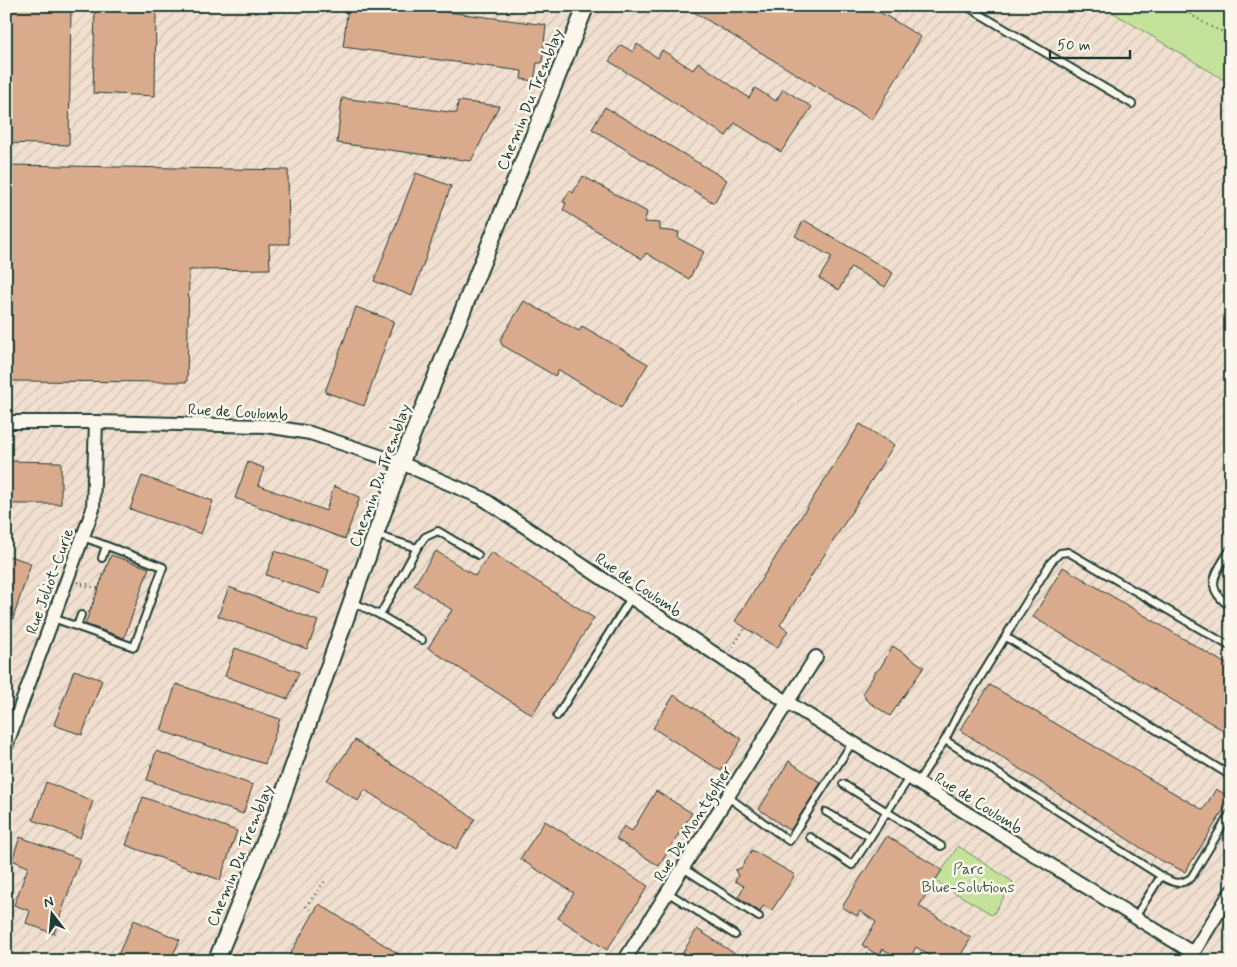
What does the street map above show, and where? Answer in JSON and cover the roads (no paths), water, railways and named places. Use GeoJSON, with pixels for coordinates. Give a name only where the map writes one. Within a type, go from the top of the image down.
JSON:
{"type":"FeatureCollection","features":[{"type":"Feature","properties":{"kind":"street","name":"Chemin Du Tremblay"},"geometry":{"type":"LineString","coordinates":[[216,961],[278,809],[400,463],[586,6]]}},
{"type":"Feature","properties":{"kind":"street","name":"Rue de Coulomb"},"geometry":{"type":"LineString","coordinates":[[6,422],[266,426],[310,433],[400,463],[482,498],[788,702],[913,781],[1136,917],[1191,957]]}},
{"type":"Feature","properties":{"kind":"street","name":"Rue Joliot-Curie"},"geometry":{"type":"LineString","coordinates":[[6,746],[93,509],[96,422]]}},
{"type":"Feature","properties":{"kind":"street","name":"Rue De Montgolfier"},"geometry":{"type":"LineString","coordinates":[[624,961],[816,657]]}},
{"type":"Feature","properties":{"kind":"street"},"geometry":{"type":"LineString","coordinates":[[1191,957],[1231,892]]}},
{"type":"Feature","properties":{"kind":"lane"},"geometry":{"type":"LineString","coordinates":[[966,6],[1132,104]]}},
{"type":"Feature","properties":{"kind":"lane"},"geometry":{"type":"LineString","coordinates":[[380,615],[425,537],[438,531],[478,555]]}},
{"type":"Feature","properties":{"kind":"lane"},"geometry":{"type":"LineString","coordinates":[[375,535],[417,548]]}},
{"type":"Feature","properties":{"kind":"lane"},"geometry":{"type":"LineString","coordinates":[[53,618],[134,647],[163,567],[82,537]]}},
{"type":"Feature","properties":{"kind":"lane"},"geometry":{"type":"LineString","coordinates":[[105,559],[106,546]]}},
{"type":"Feature","properties":{"kind":"lane"},"geometry":{"type":"LineString","coordinates":[[1231,548],[1214,579],[1214,588],[1218,597],[1231,606]]}},
{"type":"Feature","properties":{"kind":"lane"},"geometry":{"type":"LineString","coordinates":[[810,837],[852,865],[887,811],[945,740],[958,714],[1052,562],[1060,553],[1068,552],[1231,647]]}},
{"type":"Feature","properties":{"kind":"lane"},"geometry":{"type":"LineString","coordinates":[[557,716],[631,598]]}},
{"type":"Feature","properties":{"kind":"lane"},"geometry":{"type":"LineString","coordinates":[[351,602],[380,615],[422,640]]}},
{"type":"Feature","properties":{"kind":"lane"},"geometry":{"type":"LineString","coordinates":[[78,626],[85,616]]}},
{"type":"Feature","properties":{"kind":"lane"},"geometry":{"type":"LineString","coordinates":[[1006,637],[1231,776]]}},
{"type":"Feature","properties":{"kind":"lane"},"geometry":{"type":"LineString","coordinates":[[945,740],[1176,884],[1181,884],[1191,878],[1231,812]]}},
{"type":"Feature","properties":{"kind":"lane"},"geometry":{"type":"LineString","coordinates":[[728,797],[789,841],[852,743]]}},
{"type":"Feature","properties":{"kind":"lane"},"geometry":{"type":"LineString","coordinates":[[843,784],[941,846]]}},
{"type":"Feature","properties":{"kind":"lane"},"geometry":{"type":"LineString","coordinates":[[826,812],[870,837]]}},
{"type":"Feature","properties":{"kind":"lane"},"geometry":{"type":"LineString","coordinates":[[683,868],[759,917]]}},
{"type":"Feature","properties":{"kind":"lane"},"geometry":{"type":"LineString","coordinates":[[1136,917],[1161,876]]}},
{"type":"Feature","properties":{"kind":"lane"},"geometry":{"type":"LineString","coordinates":[[667,892],[736,935]]}},
{"type":"Feature","properties":{"kind":"park label","name":"Parc Blue-Solutions"},"geometry":{"type":"Point","coordinates":[968,877]}}]}
